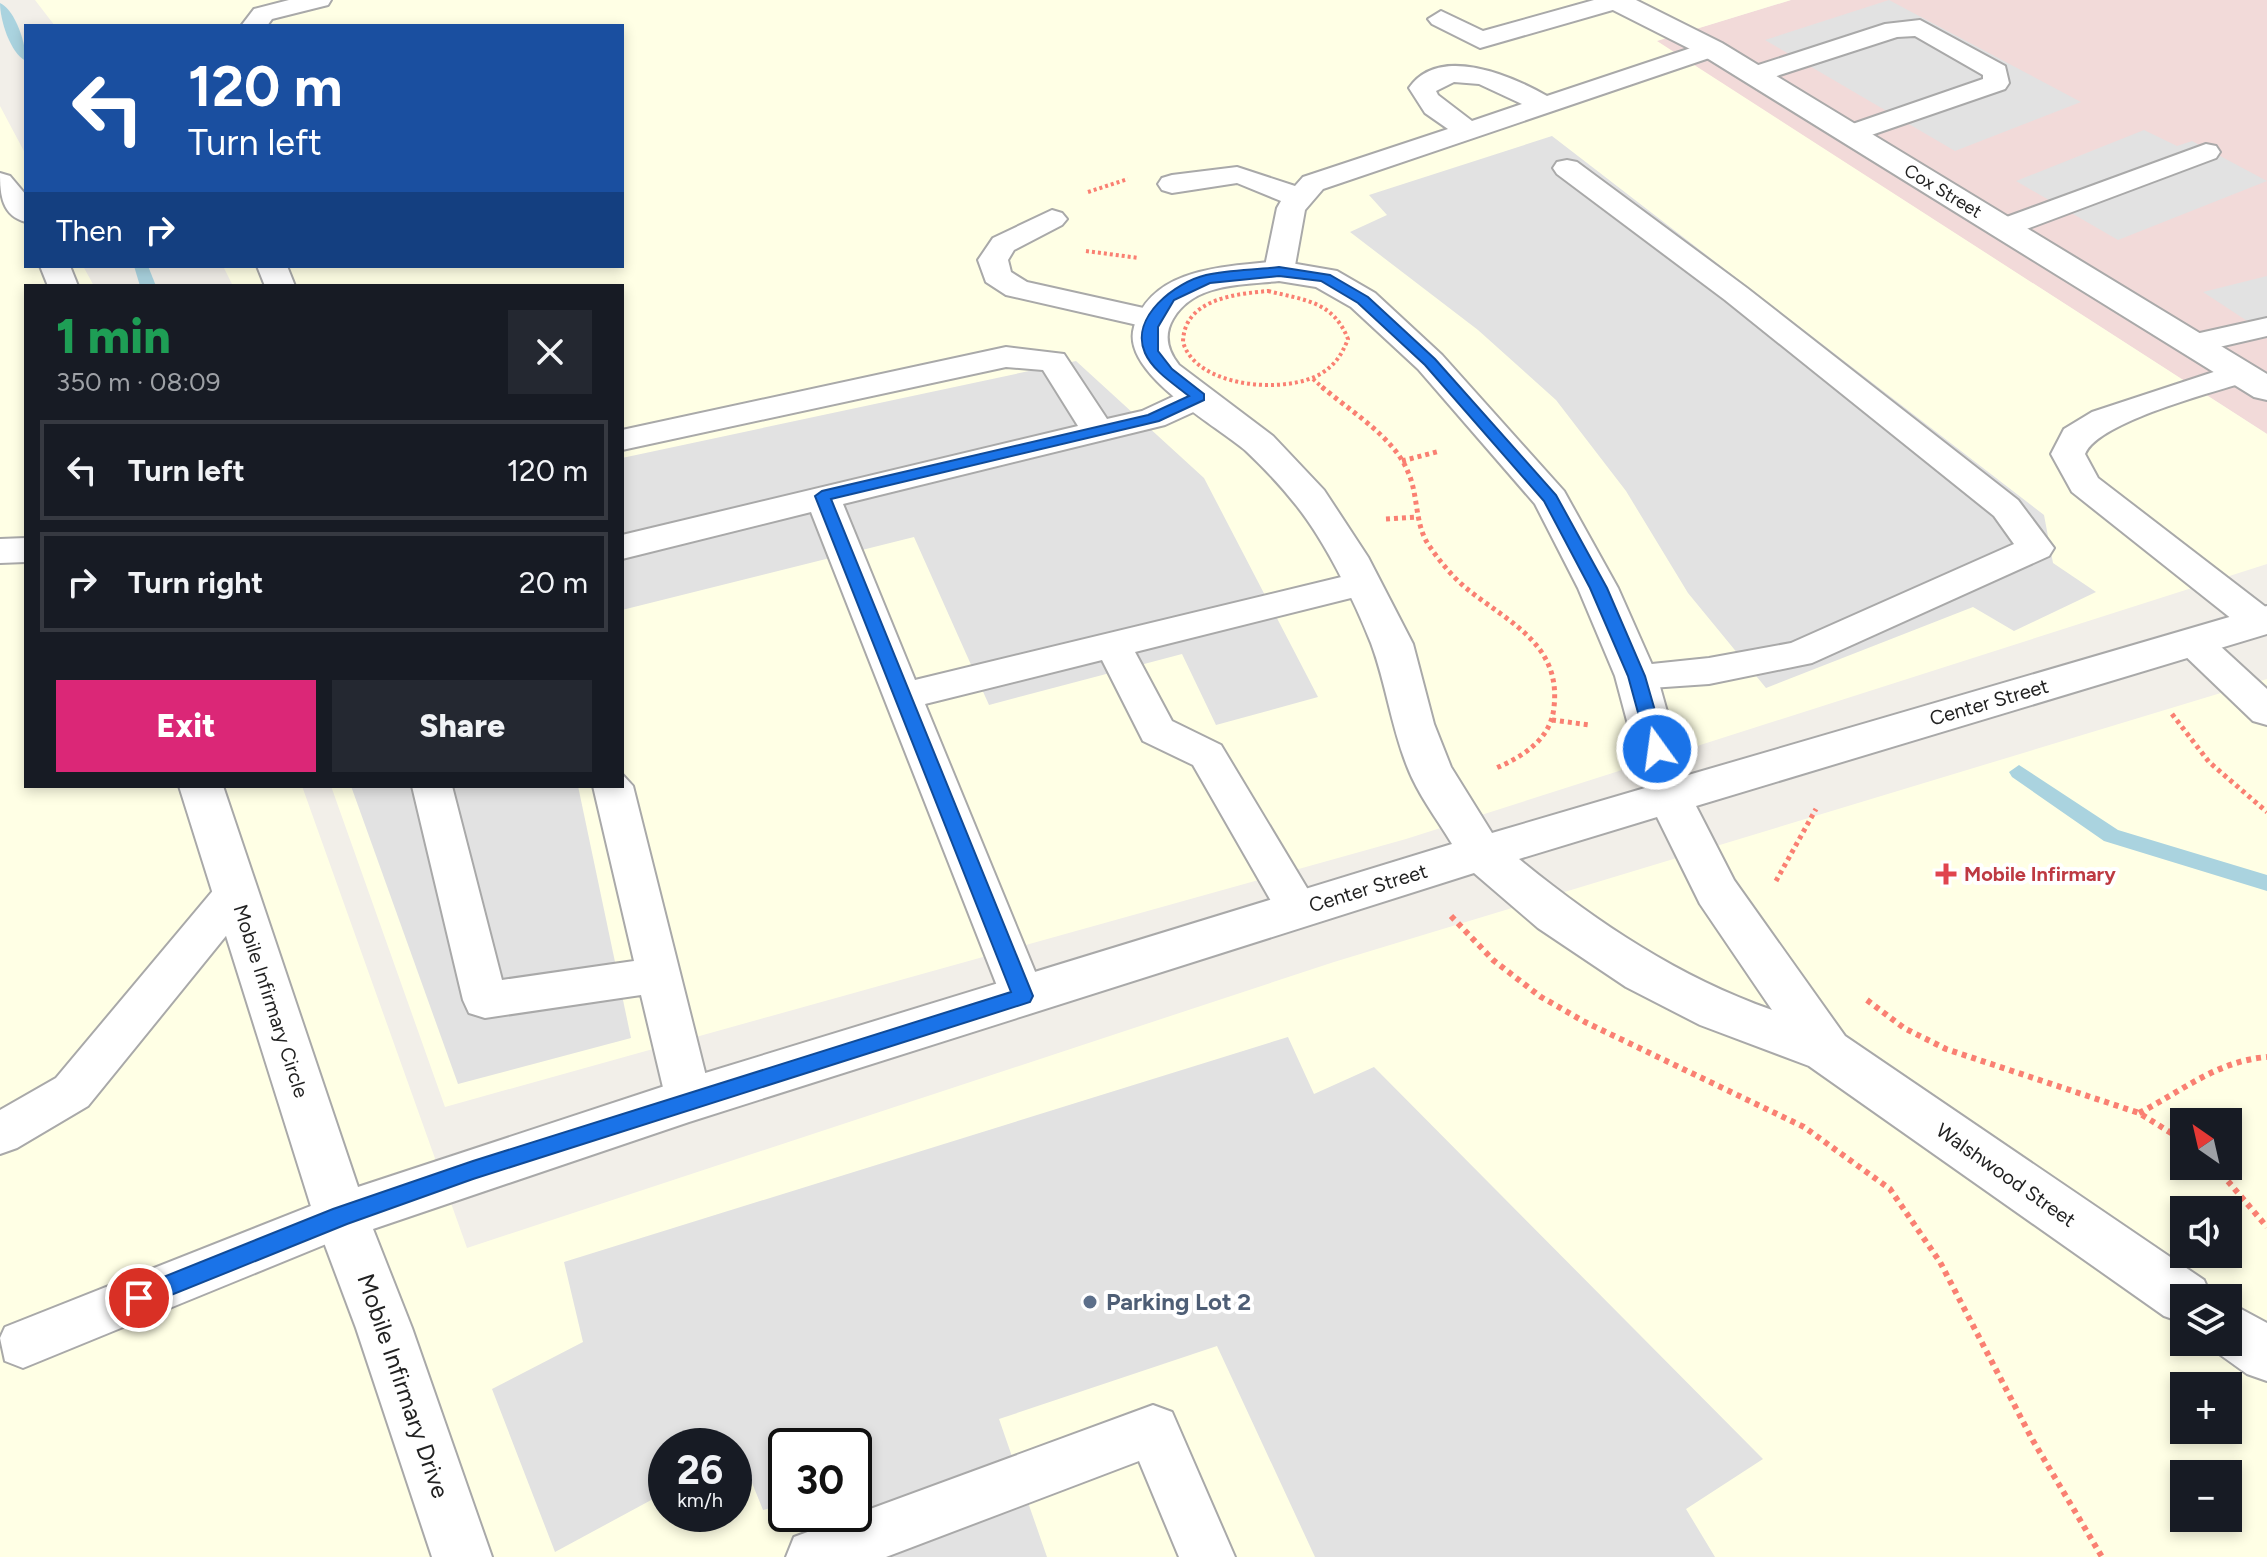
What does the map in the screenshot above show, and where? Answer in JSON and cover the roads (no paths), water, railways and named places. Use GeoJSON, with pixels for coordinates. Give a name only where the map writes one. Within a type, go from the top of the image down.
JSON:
{"type":"FeatureCollection","features":[{"type":"Feature","properties":{"kind":"street","name":"Cox Street"},"geometry":{"type":"LineString","coordinates":[[1618,0],[1712,49],[2254,381]]}},
{"type":"Feature","properties":{"kind":"street","name":"Walshwood Street"},"geometry":{"type":"LineString","coordinates":[[1827,1051],[1716,891],[1669,796],[1636,676],[1598,588],[1551,499],[1500,437],[1430,362],[1363,300],[1325,278],[1279,271],[1207,279],[1169,297],[1151,327],[1151,352],[1167,372],[1260,444],[1311,498],[1362,584],[1392,644],[1413,724],[1430,770],[1481,853],[1555,915],[1643,973],[1717,1011],[1827,1051],[2170,1288]]}},
{"type":"Feature","properties":{"kind":"street","name":"Center Street"},"geometry":{"type":"LineString","coordinates":[[341,1216],[689,1100],[1481,853],[2264,621]]}},
{"type":"Feature","properties":{"kind":"street","name":"Mobile Infirmary Circle"},"geometry":{"type":"LineString","coordinates":[[202,788],[341,1216]]}},
{"type":"Feature","properties":{"kind":"street","name":"Mobile Infirmary Drive"},"geometry":{"type":"LineString","coordinates":[[341,1216],[384,1328],[462,1557]]}},
{"type":"Feature","properties":{"kind":"street"},"geometry":{"type":"LineString","coordinates":[[2242,1338],[2267,1355]]}},
{"type":"Feature","properties":{"kind":"lane"},"geometry":{"type":"LineString","coordinates":[[256,24],[263,14],[319,0]]}},
{"type":"Feature","properties":{"kind":"lane"},"geometry":{"type":"LineString","coordinates":[[1441,19],[1480,40],[1618,0]]}},
{"type":"Feature","properties":{"kind":"lane"},"geometry":{"type":"LineString","coordinates":[[1755,75],[1894,29],[1920,28],[1996,72],[1996,83],[1851,134]]}},
{"type":"Feature","properties":{"kind":"lane"},"geometry":{"type":"LineString","coordinates":[[1279,271],[1291,208],[1313,183],[1712,49]]}},
{"type":"Feature","properties":{"kind":"lane"},"geometry":{"type":"LineString","coordinates":[[1468,130],[1425,98],[1422,88],[1433,79],[1474,73],[1502,82],[1544,105]]}},
{"type":"Feature","properties":{"kind":"lane"},"geometry":{"type":"LineString","coordinates":[[2003,228],[2206,152]]}},
{"type":"Feature","properties":{"kind":"lane"},"geometry":{"type":"LineString","coordinates":[[1567,168],[1736,294],[2006,508],[2036,548],[1799,654],[1709,671],[1636,676]]}},
{"type":"Feature","properties":{"kind":"lane"},"geometry":{"type":"LineString","coordinates":[[1172,184],[1233,172],[1249,175],[1299,199]]}},
{"type":"Feature","properties":{"kind":"lane"},"geometry":{"type":"LineString","coordinates":[[0,182],[24,211]]}},
{"type":"Feature","properties":{"kind":"lane"},"geometry":{"type":"LineString","coordinates":[[1048,221],[1003,244],[993,260],[997,276],[1017,289],[1155,320]]}},
{"type":"Feature","properties":{"kind":"lane"},"geometry":{"type":"LineString","coordinates":[[2193,344],[2267,327]]}},
{"type":"Feature","properties":{"kind":"lane"},"geometry":{"type":"LineString","coordinates":[[624,440],[1006,357],[1053,361],[1098,431]]}},
{"type":"Feature","properties":{"kind":"lane"},"geometry":{"type":"LineString","coordinates":[[2254,381],[2104,419],[2076,436],[2068,454],[2084,484],[2264,621]]}},
{"type":"Feature","properties":{"kind":"lane"},"geometry":{"type":"LineString","coordinates":[[624,546],[1153,418],[1199,397]]}},
{"type":"Feature","properties":{"kind":"lane"},"geometry":{"type":"LineString","coordinates":[[822,496],[1023,996]]}},
{"type":"Feature","properties":{"kind":"lane"},"geometry":{"type":"LineString","coordinates":[[0,551],[24,550]]}},
{"type":"Feature","properties":{"kind":"lane"},"geometry":{"type":"LineString","coordinates":[[903,696],[1362,584]]}},
{"type":"Feature","properties":{"kind":"lane"},"geometry":{"type":"LineString","coordinates":[[2193,642],[2267,711]]}},
{"type":"Feature","properties":{"kind":"lane"},"geometry":{"type":"LineString","coordinates":[[1112,644],[1157,731],[1207,755],[1298,910]]}},
{"type":"Feature","properties":{"kind":"lane"},"geometry":{"type":"LineString","coordinates":[[432,788],[485,1000],[658,975]]}},
{"type":"Feature","properties":{"kind":"lane"},"geometry":{"type":"LineString","coordinates":[[613,788],[689,1100]]}},
{"type":"Feature","properties":{"kind":"lane"},"geometry":{"type":"LineString","coordinates":[[0,1134],[72,1092],[236,893]]}},
{"type":"Feature","properties":{"kind":"lane"},"geometry":{"type":"LineString","coordinates":[[23,1344],[341,1216]]}},
{"type":"Feature","properties":{"kind":"lane"},"geometry":{"type":"LineString","coordinates":[[814,1557],[1153,1430],[1207,1557]]}},
{"type":"Feature","properties":{"kind":"waterway"},"geometry":{"type":"LineString","coordinates":[[0,7],[24,53]]}},
{"type":"Feature","properties":{"kind":"waterway"},"geometry":{"type":"LineString","coordinates":[[142,268],[147,284]]}},
{"type":"Feature","properties":{"kind":"waterway"},"geometry":{"type":"LineString","coordinates":[[2019,772],[2111,836],[2267,883]]}},
{"type":"Feature","properties":{"kind":"place","name":"Mobile Infirmary"},"geometry":{"type":"Point","coordinates":[1946,874]}},
{"type":"Feature","properties":{"kind":"place","name":"Parking Lot 2"},"geometry":{"type":"Point","coordinates":[1090,1302]}}]}
